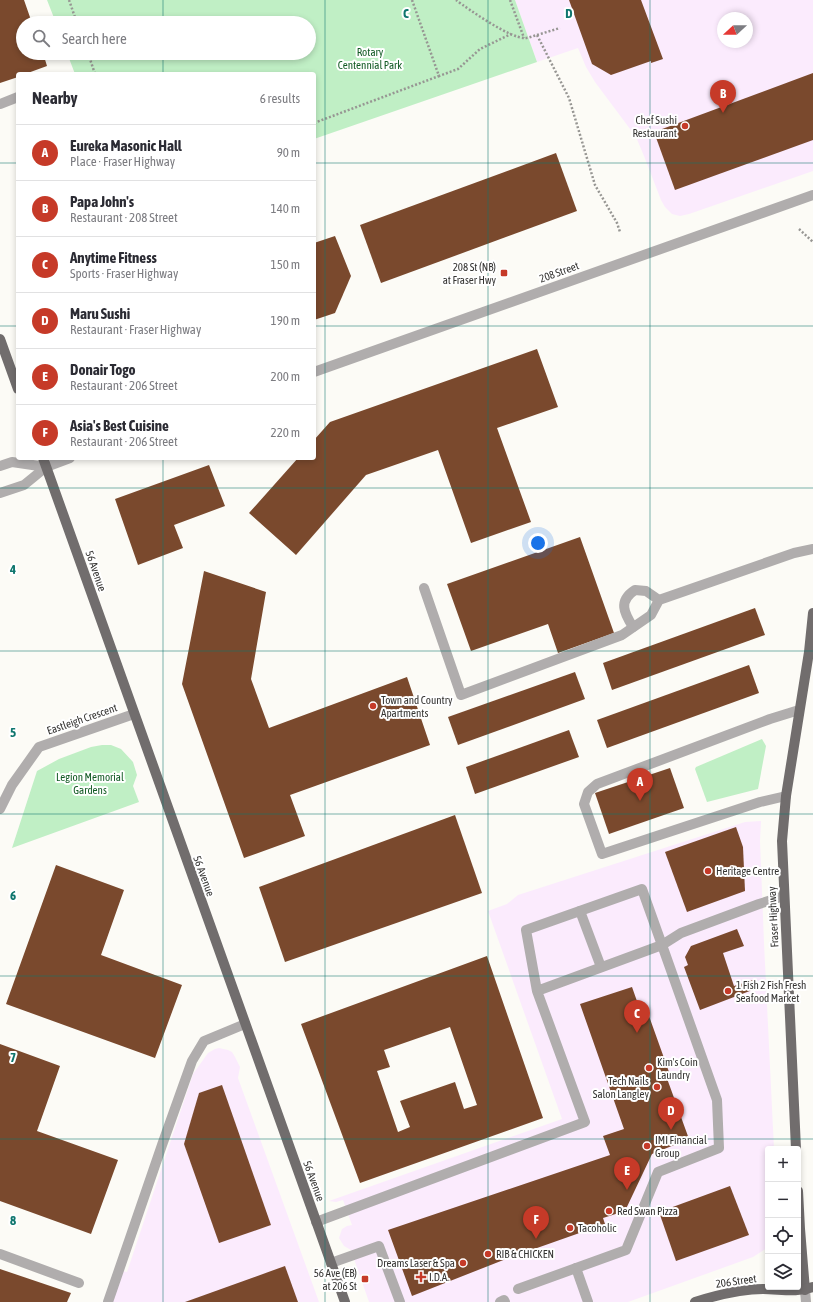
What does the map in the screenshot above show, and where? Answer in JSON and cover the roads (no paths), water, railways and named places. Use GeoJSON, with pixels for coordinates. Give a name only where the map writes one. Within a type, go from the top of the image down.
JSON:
{"type":"FeatureCollection","features":[{"type":"Feature","properties":{"kind":"main road"},"geometry":{"type":"LineString","coordinates":[[0,339],[16,384]]}},
{"type":"Feature","properties":{"kind":"main road","name":"56 Avenue"},"geometry":{"type":"LineString","coordinates":[[45,462],[345,1302]]}},
{"type":"Feature","properties":{"kind":"main road","name":"Fraser Highway"},"geometry":{"type":"LineString","coordinates":[[796,1146],[782,841],[786,796],[809,652],[813,615]]}},
{"type":"Feature","properties":{"kind":"main road"},"geometry":{"type":"LineString","coordinates":[[799,1218],[810,1290]]}},
{"type":"Feature","properties":{"kind":"main road","name":"206 Street"},"geometry":{"type":"LineString","coordinates":[[695,1302],[714,1296],[763,1289],[810,1290]]}},
{"type":"Feature","properties":{"kind":"street"},"geometry":{"type":"LineString","coordinates":[[0,104],[16,98]]}},
{"type":"Feature","properties":{"kind":"street","name":"208 Street"},"geometry":{"type":"LineString","coordinates":[[316,371],[813,196]]}},
{"type":"Feature","properties":{"kind":"street"},"geometry":{"type":"LineString","coordinates":[[0,466],[12,462],[45,462],[58,460]]}},
{"type":"Feature","properties":{"kind":"street"},"geometry":{"type":"LineString","coordinates":[[0,493],[24,485],[45,462]]}},
{"type":"Feature","properties":{"kind":"street"},"geometry":{"type":"LineString","coordinates":[[424,588],[462,695],[622,635],[651,615],[659,600],[794,553],[813,549]]}},
{"type":"Feature","properties":{"kind":"street"},"geometry":{"type":"LineString","coordinates":[[633,627],[627,617],[624,603],[627,595],[635,590],[646,591],[659,600]]}},
{"type":"Feature","properties":{"kind":"street"},"geometry":{"type":"LineString","coordinates":[[786,796],[760,802],[602,854],[584,804],[588,792],[597,784],[731,735],[770,719],[799,710]]}},
{"type":"Feature","properties":{"kind":"street","name":"Eastleigh Crescent"},"geometry":{"type":"LineString","coordinates":[[0,809],[12,784],[39,747],[134,714]]}},
{"type":"Feature","properties":{"kind":"street"},"geometry":{"type":"LineString","coordinates":[[316,1222],[585,1122],[537,991],[526,930],[642,889],[717,1100],[719,1148],[658,1172],[626,1250],[518,1289]]}},
{"type":"Feature","properties":{"kind":"street"},"geometry":{"type":"LineString","coordinates":[[537,991],[662,945],[681,933],[784,896]]}},
{"type":"Feature","properties":{"kind":"street"},"geometry":{"type":"LineString","coordinates":[[580,911],[601,967]]}},
{"type":"Feature","properties":{"kind":"street"},"geometry":{"type":"LineString","coordinates":[[108,1302],[159,1152],[192,1062],[204,1041],[245,1024]]}},
{"type":"Feature","properties":{"kind":"street"},"geometry":{"type":"LineString","coordinates":[[331,1263],[379,1246],[400,1302]]}},
{"type":"Feature","properties":{"kind":"street"},"geometry":{"type":"LineString","coordinates":[[0,1254],[79,1283]]}},
{"type":"Feature","properties":{"kind":"street"},"geometry":{"type":"LineString","coordinates":[[576,1268],[588,1302]]}},
{"type":"Feature","properties":{"kind":"street"},"geometry":{"type":"LineString","coordinates":[[806,1302],[810,1290]]}},
{"type":"Feature","properties":{"kind":"street"},"geometry":{"type":"LineString","coordinates":[[500,1302],[504,1300],[505,1302]]}},
{"type":"Feature","properties":{"kind":"place","name":"Papa John's"},"geometry":{"type":"Point","coordinates":[723,113]}},
{"type":"Feature","properties":{"kind":"place","name":"Chef Sushi Restaurant"},"geometry":{"type":"Point","coordinates":[685,126]}},
{"type":"Feature","properties":{"kind":"place","name":"208 St (NB) at Fraser Hwy"},"geometry":{"type":"Point","coordinates":[504,273]}},
{"type":"Feature","properties":{"kind":"place","name":"Town and Country Apartments"},"geometry":{"type":"Point","coordinates":[373,706]}},
{"type":"Feature","properties":{"kind":"place","name":"Eureka Masonic Hall"},"geometry":{"type":"Point","coordinates":[640,801]}},
{"type":"Feature","properties":{"kind":"place","name":"Heritage Centre"},"geometry":{"type":"Point","coordinates":[708,871]}},
{"type":"Feature","properties":{"kind":"place","name":"1 Fish 2 Fish Fresh Seafood Market"},"geometry":{"type":"Point","coordinates":[728,991]}},
{"type":"Feature","properties":{"kind":"place","name":"Anytime Fitness"},"geometry":{"type":"Point","coordinates":[637,1033]}},
{"type":"Feature","properties":{"kind":"place","name":"Kim's Coin Laundry"},"geometry":{"type":"Point","coordinates":[649,1068]}},
{"type":"Feature","properties":{"kind":"place","name":"Tech Nails Salon Langley"},"geometry":{"type":"Point","coordinates":[657,1087]}},
{"type":"Feature","properties":{"kind":"place","name":"Maru Sushi"},"geometry":{"type":"Point","coordinates":[671,1130]}},
{"type":"Feature","properties":{"kind":"place","name":"IMI Financial Group"},"geometry":{"type":"Point","coordinates":[647,1146]}},
{"type":"Feature","properties":{"kind":"place","name":"Donair Togo"},"geometry":{"type":"Point","coordinates":[627,1190]}},
{"type":"Feature","properties":{"kind":"place","name":"Red Swan Pizza"},"geometry":{"type":"Point","coordinates":[609,1211]}},
{"type":"Feature","properties":{"kind":"place","name":"Tacoholic"},"geometry":{"type":"Point","coordinates":[570,1228]}},
{"type":"Feature","properties":{"kind":"place","name":"Asia's Best Cuisine"},"geometry":{"type":"Point","coordinates":[536,1239]}},
{"type":"Feature","properties":{"kind":"place","name":"RIB & CHICKEN"},"geometry":{"type":"Point","coordinates":[488,1254]}},
{"type":"Feature","properties":{"kind":"place","name":"Dreams Laser & Spa"},"geometry":{"type":"Point","coordinates":[463,1263]}},
{"type":"Feature","properties":{"kind":"place","name":"I.D.A."},"geometry":{"type":"Point","coordinates":[421,1277]}},
{"type":"Feature","properties":{"kind":"place","name":"56 Ave (EB) at 206 St"},"geometry":{"type":"Point","coordinates":[365,1279]}},
{"type":"Feature","properties":{"kind":"park label","name":"Rotary Centennial Park"},"geometry":{"type":"Point","coordinates":[370,58]}},
{"type":"Feature","properties":{"kind":"park label","name":"Legion Memorial Gardens"},"geometry":{"type":"Point","coordinates":[90,783]}}]}
